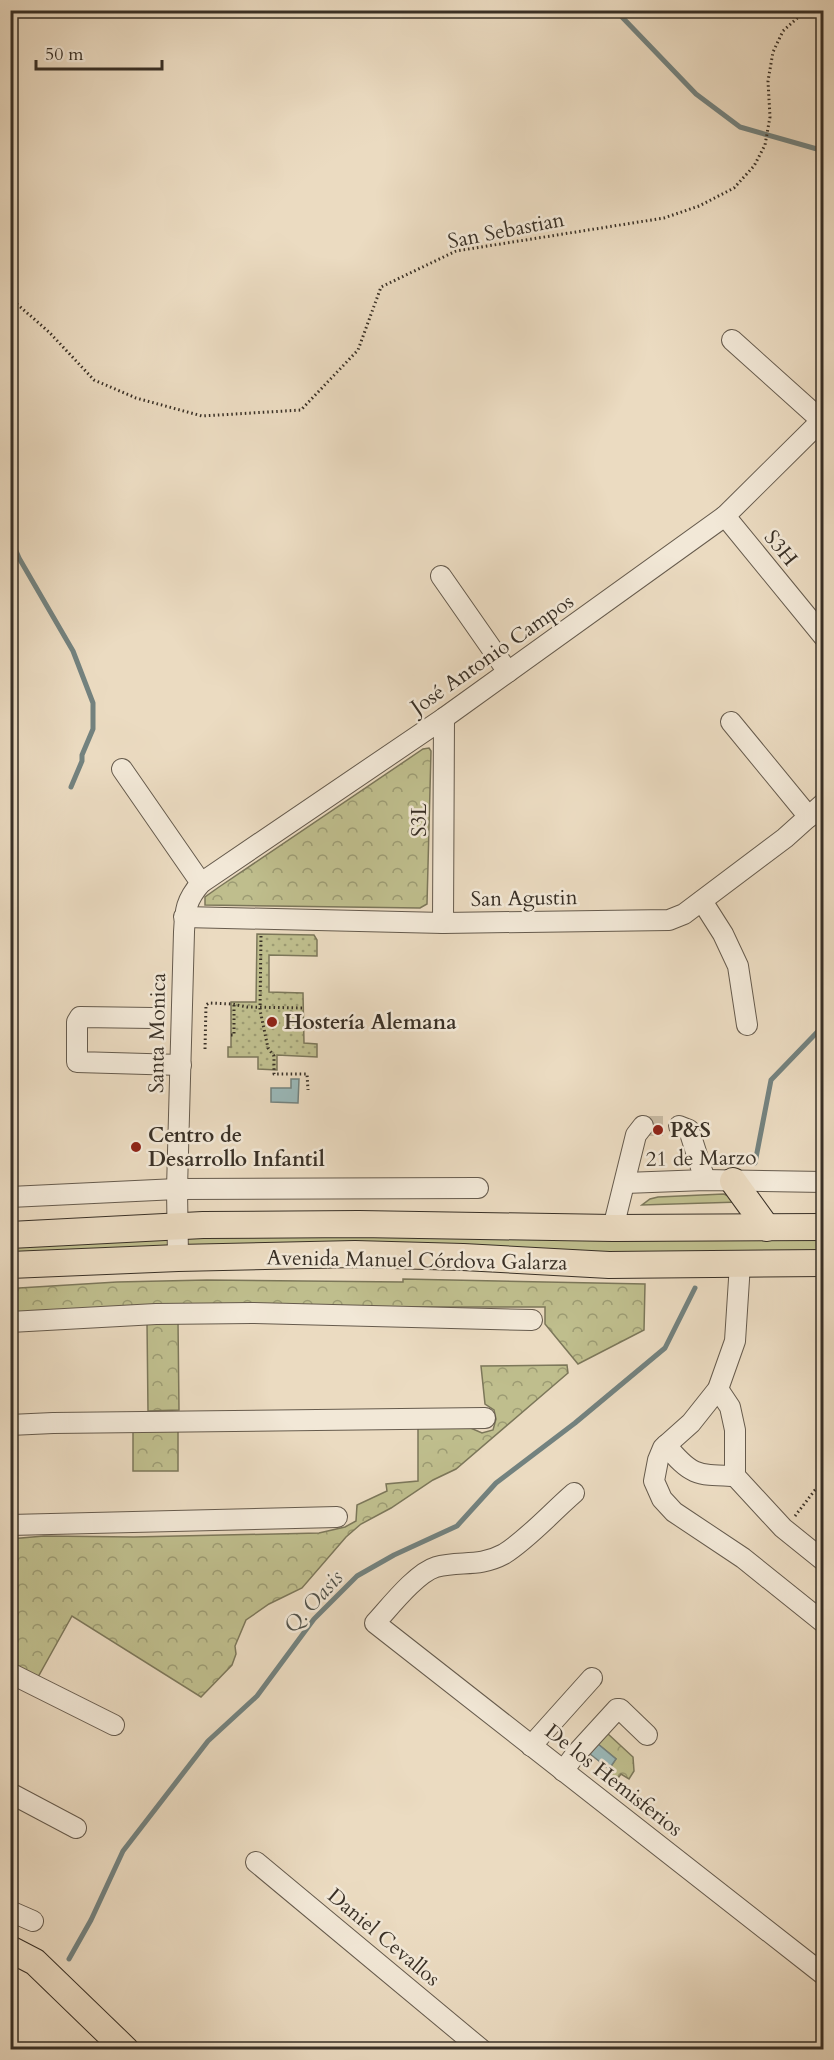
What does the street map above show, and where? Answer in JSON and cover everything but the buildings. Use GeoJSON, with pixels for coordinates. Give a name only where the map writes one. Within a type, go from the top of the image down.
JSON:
{"type":"FeatureCollection","features":[{"type":"Feature","properties":{"kind":"main road"},"geometry":{"type":"LineString","coordinates":[[733,1181],[767,1228]]}},
{"type":"Feature","properties":{"kind":"main road","name":"Avenida Manuel Córdova Galarza"},"geometry":{"type":"LineString","coordinates":[[10,1235],[178,1225],[824,1227]]}},
{"type":"Feature","properties":{"kind":"main road","name":"Avenida Manuel Córdova Galarza"},"geometry":{"type":"LineString","coordinates":[[10,1266],[178,1258],[356,1254],[463,1257],[740,1273],[824,1263]]}},
{"type":"Feature","properties":{"kind":"main road"},"geometry":{"type":"LineString","coordinates":[[10,1949],[35,1962],[126,2049]]}},
{"type":"Feature","properties":{"kind":"street"},"geometry":{"type":"LineString","coordinates":[[732,340],[822,419]]}},
{"type":"Feature","properties":{"kind":"street","name":"José Antonio Campos"},"geometry":{"type":"LineString","coordinates":[[184,917],[190,895],[201,883],[444,718],[725,516],[822,419]]}},
{"type":"Feature","properties":{"kind":"street","name":"S3H"},"geometry":{"type":"LineString","coordinates":[[725,516],[824,637]]}},
{"type":"Feature","properties":{"kind":"street"},"geometry":{"type":"LineString","coordinates":[[441,576],[508,672]]}},
{"type":"Feature","properties":{"kind":"street","name":"S3L"},"geometry":{"type":"LineString","coordinates":[[443,923],[444,718]]}},
{"type":"Feature","properties":{"kind":"street"},"geometry":{"type":"LineString","coordinates":[[731,722],[808,816]]}},
{"type":"Feature","properties":{"kind":"street"},"geometry":{"type":"LineString","coordinates":[[122,768],[201,883]]}},
{"type":"Feature","properties":{"kind":"street","name":"San Agustin"},"geometry":{"type":"LineString","coordinates":[[184,917],[443,923],[669,920],[684,914],[702,901],[784,838],[824,803]]}},
{"type":"Feature","properties":{"kind":"street"},"geometry":{"type":"LineString","coordinates":[[702,901],[723,934],[738,966],[747,1025]]}},
{"type":"Feature","properties":{"kind":"street","name":"Santa Monica"},"geometry":{"type":"LineString","coordinates":[[178,1258],[177,1189],[184,917]]}},
{"type":"Feature","properties":{"kind":"street"},"geometry":{"type":"LineString","coordinates":[[153,1018],[80,1017],[77,1022],[77,1062],[181,1065]]}},
{"type":"Feature","properties":{"kind":"street"},"geometry":{"type":"LineString","coordinates":[[625,1183],[636,1134],[644,1126]]}},
{"type":"Feature","properties":{"kind":"street"},"geometry":{"type":"LineString","coordinates":[[679,1126],[689,1130],[705,1180]]}},
{"type":"Feature","properties":{"kind":"street","name":"21 de Marzo"},"geometry":{"type":"LineString","coordinates":[[613,1228],[625,1183],[705,1180],[824,1182]]}},
{"type":"Feature","properties":{"kind":"street"},"geometry":{"type":"LineString","coordinates":[[10,1197],[177,1189],[478,1188]]}},
{"type":"Feature","properties":{"kind":"street"},"geometry":{"type":"LineString","coordinates":[[740,1273],[735,1341],[718,1389],[691,1422],[666,1445],[658,1460],[654,1481],[662,1498],[674,1512],[743,1558],[824,1623]]}},
{"type":"Feature","properties":{"kind":"street"},"geometry":{"type":"LineString","coordinates":[[10,1322],[156,1314],[240,1313],[532,1320]]}},
{"type":"Feature","properties":{"kind":"street"},"geometry":{"type":"LineString","coordinates":[[718,1389],[730,1407],[735,1430],[735,1476],[783,1528],[824,1561]]}},
{"type":"Feature","properties":{"kind":"street"},"geometry":{"type":"LineString","coordinates":[[10,1425],[54,1422],[485,1418]]}},
{"type":"Feature","properties":{"kind":"street"},"geometry":{"type":"LineString","coordinates":[[666,1445],[679,1461],[699,1474],[735,1476]]}},
{"type":"Feature","properties":{"kind":"street","name":"De los Hemisferios"},"geometry":{"type":"LineString","coordinates":[[574,1493],[504,1553],[482,1563],[445,1566],[428,1571],[406,1590],[375,1623],[824,1975]]}},
{"type":"Feature","properties":{"kind":"street"},"geometry":{"type":"LineString","coordinates":[[10,1525],[337,1517]]}},
{"type":"Feature","properties":{"kind":"street"},"geometry":{"type":"LineString","coordinates":[[10,1673],[114,1725]]}},
{"type":"Feature","properties":{"kind":"street"},"geometry":{"type":"LineString","coordinates":[[531,1746],[592,1678]]}},
{"type":"Feature","properties":{"kind":"street"},"geometry":{"type":"LineString","coordinates":[[563,1771],[617,1709],[620,1709],[647,1736]]}},
{"type":"Feature","properties":{"kind":"street"},"geometry":{"type":"LineString","coordinates":[[10,1793],[76,1828]]}},
{"type":"Feature","properties":{"kind":"street","name":"Daniel Cevallos"},"geometry":{"type":"LineString","coordinates":[[256,1862],[482,2049]]}},
{"type":"Feature","properties":{"kind":"street"},"geometry":{"type":"LineString","coordinates":[[10,1911],[33,1921]]}},
{"type":"Feature","properties":{"kind":"path","name":"San Sebastian"},"geometry":{"type":"LineString","coordinates":[[10,298],[49,332],[94,380],[136,398],[202,416],[301,410],[358,350],[381,287],[456,251],[663,218],[699,206],[734,188],[754,166],[765,145],[770,117],[768,81],[772,52],[783,31],[806,10]]}},
{"type":"Feature","properties":{"kind":"path"},"geometry":{"type":"LineString","coordinates":[[261,931],[261,1024],[268,1048],[274,1056],[274,1074],[307,1074],[308,1090]]}},
{"type":"Feature","properties":{"kind":"path"},"geometry":{"type":"LineString","coordinates":[[205,1049],[206,1005],[209,1003],[247,1007],[304,1008]]}},
{"type":"Feature","properties":{"kind":"path"},"geometry":{"type":"LineString","coordinates":[[231,1035],[234,1035],[234,1004]]}},
{"type":"Feature","properties":{"kind":"path"},"geometry":{"type":"LineString","coordinates":[[783,1528],[802,1509],[815,1490],[824,1483]]}},
{"type":"Feature","properties":{"kind":"green space"},"geometry":{"type":"Polygon","coordinates":[[[429,748],[431,751],[427,904],[420,908],[205,905],[205,897],[219,887],[423,749],[429,748]]]}},
{"type":"Feature","properties":{"kind":"green space"},"geometry":{"type":"Polygon","coordinates":[[[257,934],[314,935],[317,940],[317,956],[269,955],[269,992],[303,993],[304,1043],[317,1044],[317,1057],[277,1055],[277,1070],[258,1069],[258,1057],[228,1057],[228,1047],[231,1047],[231,1002],[256,1002],[257,934]]]}},
{"type":"Feature","properties":{"kind":"green space"},"geometry":{"type":"Polygon","coordinates":[[[724,1194],[740,1202],[642,1205],[658,1197],[724,1194]]]}},
{"type":"Feature","properties":{"kind":"green space"},"geometry":{"type":"Polygon","coordinates":[[[185,1234],[546,1236],[620,1241],[823,1238],[824,1251],[682,1254],[185,1246],[185,1234]]]}},
{"type":"Feature","properties":{"kind":"green space"},"geometry":{"type":"Polygon","coordinates":[[[171,1235],[171,1250],[11,1255],[10,1241],[171,1235]]]}},
{"type":"Feature","properties":{"kind":"green space"},"geometry":{"type":"Polygon","coordinates":[[[403,1279],[645,1284],[644,1330],[578,1364],[545,1324],[545,1307],[251,1307],[11,1314],[11,1289],[19,1288],[117,1282],[207,1280],[403,1282],[403,1279]]]}},
{"type":"Feature","properties":{"kind":"green space"},"geometry":{"type":"Polygon","coordinates":[[[178,1321],[179,1410],[148,1411],[147,1322],[178,1321]]]}},
{"type":"Feature","properties":{"kind":"green space"},"geometry":{"type":"Polygon","coordinates":[[[567,1365],[568,1373],[456,1469],[433,1480],[391,1508],[361,1524],[346,1537],[302,1588],[269,1604],[246,1620],[235,1646],[236,1654],[232,1665],[201,1697],[72,1616],[38,1677],[11,1664],[10,1539],[44,1536],[134,1537],[319,1533],[345,1527],[356,1521],[357,1505],[387,1491],[386,1484],[418,1481],[418,1424],[459,1423],[482,1433],[493,1430],[496,1419],[494,1410],[485,1404],[481,1366],[567,1365]]]}},
{"type":"Feature","properties":{"kind":"green space"},"geometry":{"type":"Polygon","coordinates":[[[133,1430],[178,1430],[178,1471],[133,1471],[133,1430]]]}},
{"type":"Feature","properties":{"kind":"green space"},"geometry":{"type":"Polygon","coordinates":[[[607,1733],[633,1757],[634,1771],[629,1779],[621,1774],[613,1785],[603,1778],[616,1759],[598,1744],[607,1733]]]}},
{"type":"Feature","properties":{"kind":"water"},"geometry":{"type":"Polygon","coordinates":[[[291,1079],[299,1079],[298,1103],[271,1102],[271,1088],[291,1088],[291,1079]]]}},
{"type":"Feature","properties":{"kind":"water"},"geometry":{"type":"Polygon","coordinates":[[[598,1744],[616,1759],[609,1769],[590,1754],[598,1744]]]}},
{"type":"Feature","properties":{"kind":"waterway"},"geometry":{"type":"LineString","coordinates":[[607,10],[621,16],[696,94],[740,127],[824,151]]}},
{"type":"Feature","properties":{"kind":"waterway"},"geometry":{"type":"LineString","coordinates":[[10,537],[19,558],[73,651],[93,703],[93,729],[71,787]]}},
{"type":"Feature","properties":{"kind":"waterway"},"geometry":{"type":"LineString","coordinates":[[755,1163],[771,1080],[824,1025]]}},
{"type":"Feature","properties":{"kind":"waterway","name":"Q. Oasis"},"geometry":{"type":"LineString","coordinates":[[69,1959],[91,1920],[123,1851],[208,1741],[257,1696],[314,1619],[357,1576],[394,1555],[457,1526],[496,1483],[575,1423],[665,1348],[695,1288]]}},
{"type":"Feature","properties":{"kind":"tunnel"},"geometry":{"type":"LineString","coordinates":[[643,1126],[679,1126]]}},
{"type":"Feature","properties":{"kind":"place","name":"Hostería Alemana"},"geometry":{"type":"Point","coordinates":[272,1022]}},
{"type":"Feature","properties":{"kind":"place","name":"P&S"},"geometry":{"type":"Point","coordinates":[658,1130]}},
{"type":"Feature","properties":{"kind":"place","name":"Centro de Desarrollo Infantil"},"geometry":{"type":"Point","coordinates":[136,1147]}}]}
